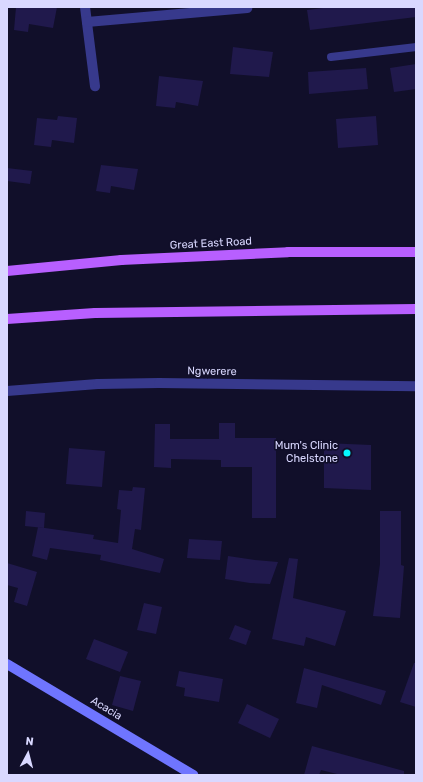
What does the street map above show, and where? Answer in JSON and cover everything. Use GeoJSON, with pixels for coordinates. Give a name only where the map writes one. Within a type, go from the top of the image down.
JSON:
{"type":"FeatureCollection","features":[{"type":"Feature","properties":{"kind":"main road","name":"Great East Road"},"geometry":{"type":"LineString","coordinates":[[7,271],[153,258],[288,252],[416,252]]}},
{"type":"Feature","properties":{"kind":"main road"},"geometry":{"type":"LineString","coordinates":[[7,319],[103,313],[416,309]]}},
{"type":"Feature","properties":{"kind":"main road","name":"Acacia"},"geometry":{"type":"LineString","coordinates":[[7,664],[193,775]]}},
{"type":"Feature","properties":{"kind":"street"},"geometry":{"type":"LineString","coordinates":[[85,7],[95,86]]}},
{"type":"Feature","properties":{"kind":"street"},"geometry":{"type":"LineString","coordinates":[[87,22],[247,8]]}},
{"type":"Feature","properties":{"kind":"street","name":"Ngwerere"},"geometry":{"type":"LineString","coordinates":[[7,391],[98,384],[159,383],[416,386]]}},
{"type":"Feature","properties":{"kind":"lane"},"geometry":{"type":"LineString","coordinates":[[331,57],[416,47]]}},
{"type":"Feature","properties":{"kind":"building"},"geometry":{"type":"Polygon","coordinates":[[[16,7],[57,7],[53,28],[29,24],[28,32],[14,30],[16,7]]]}},
{"type":"Feature","properties":{"kind":"building"},"geometry":{"type":"Polygon","coordinates":[[[331,7],[416,7],[416,17],[310,30],[307,10],[331,7]]]}},
{"type":"Feature","properties":{"kind":"building"},"geometry":{"type":"Polygon","coordinates":[[[233,47],[273,52],[269,77],[230,74],[233,47]]]}},
{"type":"Feature","properties":{"kind":"building"},"geometry":{"type":"Polygon","coordinates":[[[416,64],[416,89],[394,92],[390,68],[416,64]]]}},
{"type":"Feature","properties":{"kind":"building"},"geometry":{"type":"Polygon","coordinates":[[[366,68],[368,89],[309,94],[308,72],[366,68]]]}},
{"type":"Feature","properties":{"kind":"building"},"geometry":{"type":"Polygon","coordinates":[[[159,76],[203,81],[198,106],[176,102],[175,108],[156,106],[159,76]]]}},
{"type":"Feature","properties":{"kind":"building"},"geometry":{"type":"Polygon","coordinates":[[[58,116],[77,118],[74,143],[52,140],[51,147],[34,145],[37,118],[57,120],[58,116]]]}},
{"type":"Feature","properties":{"kind":"building"},"geometry":{"type":"Polygon","coordinates":[[[376,116],[378,145],[338,148],[336,119],[376,116]]]}},
{"type":"Feature","properties":{"kind":"building"},"geometry":{"type":"Polygon","coordinates":[[[101,165],[138,169],[134,190],[111,186],[110,193],[96,191],[101,165]]]}},
{"type":"Feature","properties":{"kind":"building"},"geometry":{"type":"Polygon","coordinates":[[[7,168],[32,171],[30,184],[7,181],[7,168]]]}},
{"type":"Feature","properties":{"kind":"building"},"geometry":{"type":"Polygon","coordinates":[[[219,423],[235,423],[235,438],[276,438],[276,518],[252,518],[252,467],[221,467],[221,460],[171,459],[171,468],[154,467],[155,424],[170,424],[170,439],[219,439],[219,423]]]}},
{"type":"Feature","properties":{"kind":"building"},"geometry":{"type":"Polygon","coordinates":[[[324,443],[371,445],[371,490],[324,488],[324,443]]]}},
{"type":"Feature","properties":{"kind":"building"},"geometry":{"type":"Polygon","coordinates":[[[69,448],[105,451],[102,487],[66,484],[69,448]]]}},
{"type":"Feature","properties":{"kind":"building"},"geometry":{"type":"Polygon","coordinates":[[[133,487],[145,488],[141,530],[135,529],[132,549],[164,559],[160,573],[100,560],[101,555],[50,548],[47,560],[32,556],[38,527],[94,535],[93,539],[118,543],[121,510],[117,509],[119,490],[132,491],[133,487]]]}},
{"type":"Feature","properties":{"kind":"building"},"geometry":{"type":"Polygon","coordinates":[[[26,511],[45,513],[44,528],[25,526],[26,511]]]}},
{"type":"Feature","properties":{"kind":"building"},"geometry":{"type":"Polygon","coordinates":[[[380,511],[401,511],[401,565],[404,566],[400,618],[373,616],[380,564],[380,511]]]}},
{"type":"Feature","properties":{"kind":"building"},"geometry":{"type":"Polygon","coordinates":[[[189,539],[222,541],[220,560],[187,558],[189,539]]]}},
{"type":"Feature","properties":{"kind":"building"},"geometry":{"type":"Polygon","coordinates":[[[228,556],[278,562],[270,584],[250,583],[225,579],[228,556]]]}},
{"type":"Feature","properties":{"kind":"building"},"geometry":{"type":"Polygon","coordinates":[[[289,558],[298,559],[293,598],[346,611],[335,646],[306,637],[304,646],[272,639],[289,558]]]}},
{"type":"Feature","properties":{"kind":"building"},"geometry":{"type":"Polygon","coordinates":[[[7,563],[37,572],[27,606],[14,602],[18,588],[7,585],[7,563]]]}},
{"type":"Feature","properties":{"kind":"building"},"geometry":{"type":"Polygon","coordinates":[[[144,603],[162,607],[156,634],[137,630],[144,603]]]}},
{"type":"Feature","properties":{"kind":"building"},"geometry":{"type":"Polygon","coordinates":[[[235,625],[251,631],[246,645],[229,639],[235,625]]]}},
{"type":"Feature","properties":{"kind":"building"},"geometry":{"type":"Polygon","coordinates":[[[94,639],[128,652],[120,672],[86,659],[94,639]]]}},
{"type":"Feature","properties":{"kind":"building"},"geometry":{"type":"Polygon","coordinates":[[[414,663],[416,663],[416,707],[400,702],[414,663]]]}},
{"type":"Feature","properties":{"kind":"building"},"geometry":{"type":"Polygon","coordinates":[[[304,668],[386,691],[381,705],[322,685],[317,708],[296,703],[304,668]]]}},
{"type":"Feature","properties":{"kind":"building"},"geometry":{"type":"Polygon","coordinates":[[[179,671],[223,679],[219,702],[184,696],[185,688],[176,686],[179,671]]]}},
{"type":"Feature","properties":{"kind":"building"},"geometry":{"type":"Polygon","coordinates":[[[120,676],[141,681],[133,711],[112,705],[120,676]]]}},
{"type":"Feature","properties":{"kind":"building"},"geometry":{"type":"Polygon","coordinates":[[[247,704],[279,719],[270,738],[238,723],[247,704]]]}},
{"type":"Feature","properties":{"kind":"building"},"geometry":{"type":"Polygon","coordinates":[[[312,746],[404,771],[404,775],[341,775],[321,770],[319,775],[304,775],[312,746]]]}},
{"type":"Feature","properties":{"kind":"place","name":"Mum's Clinic Chelstone"},"geometry":{"type":"Point","coordinates":[347,453]}}]}
